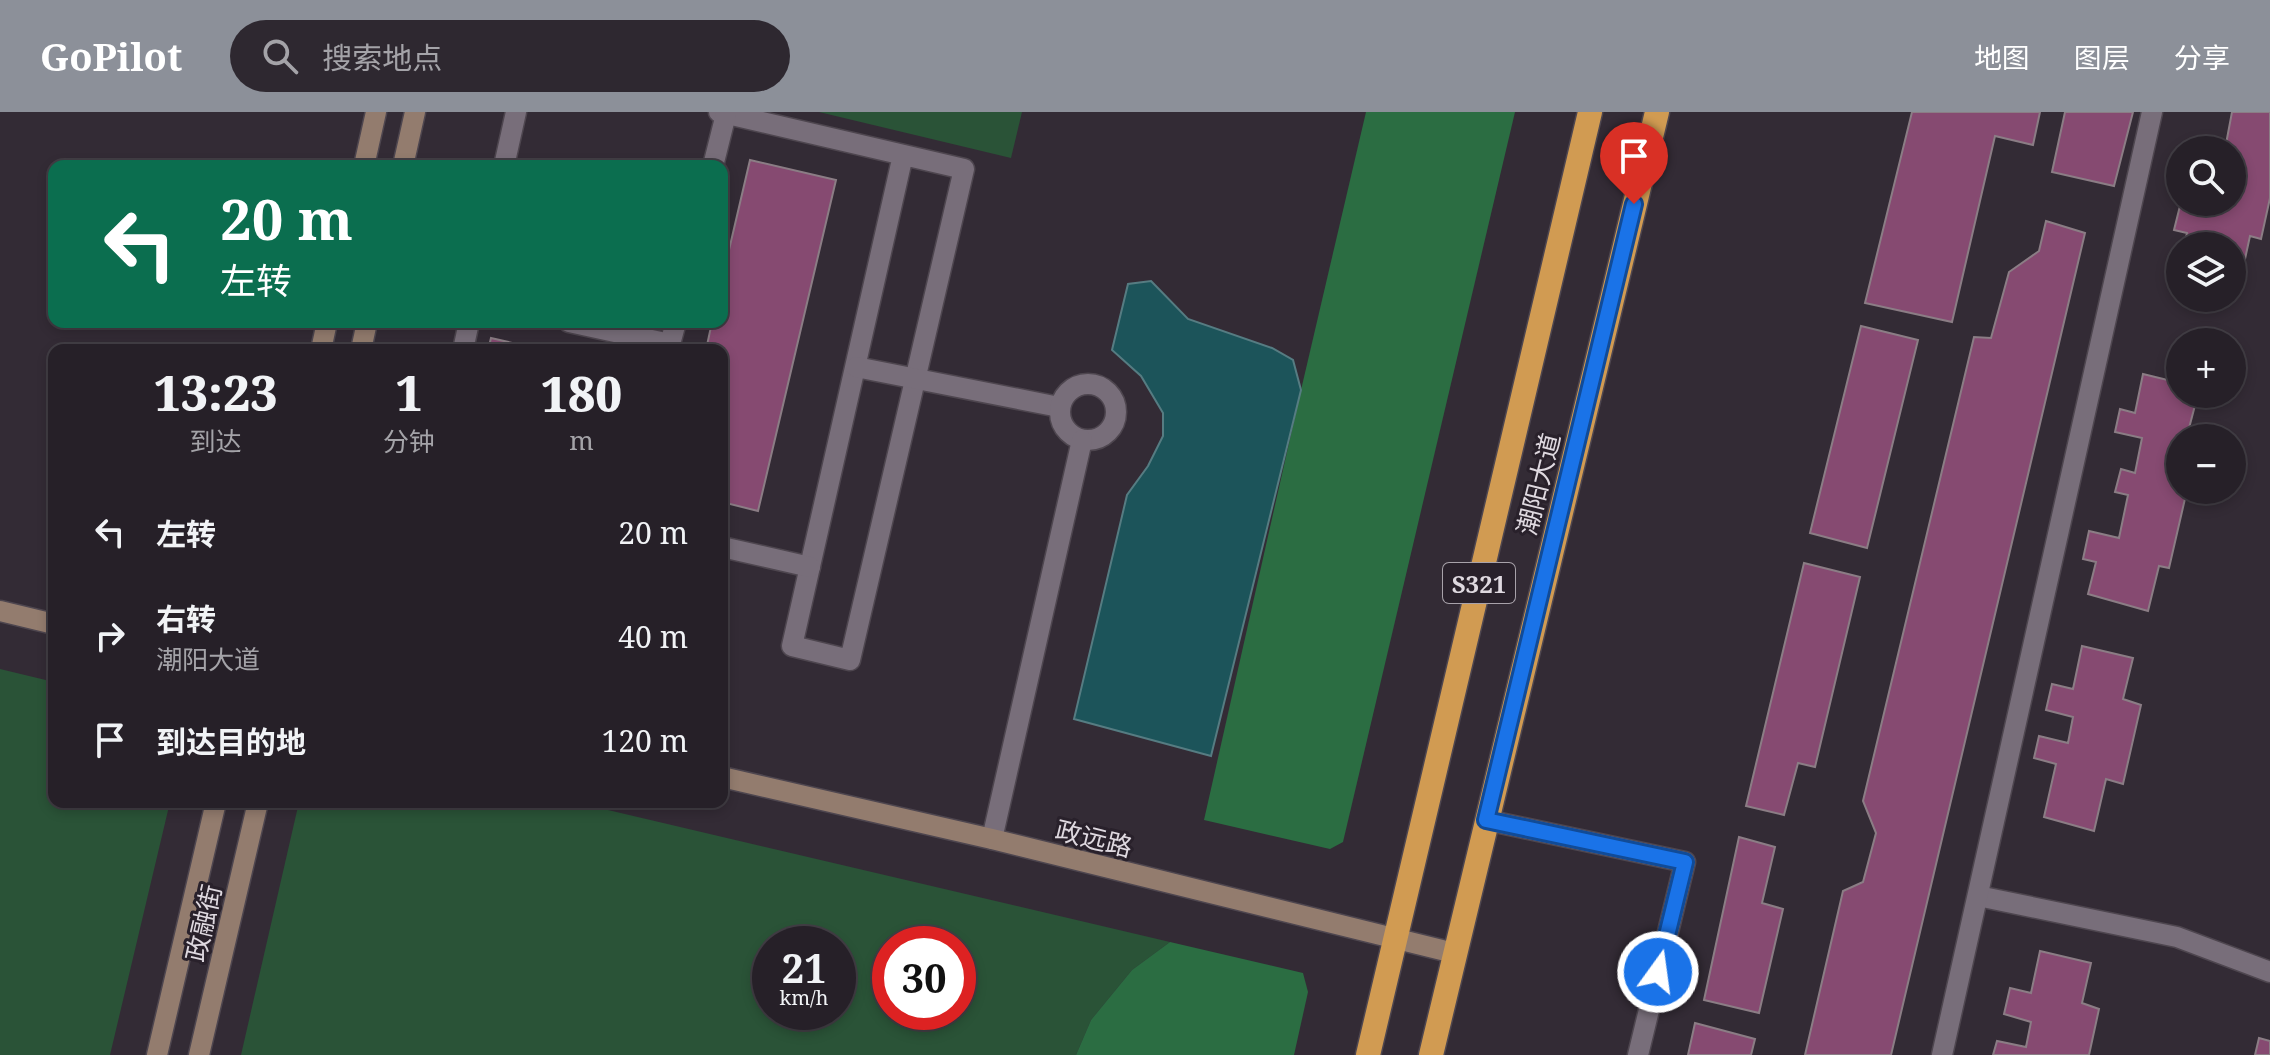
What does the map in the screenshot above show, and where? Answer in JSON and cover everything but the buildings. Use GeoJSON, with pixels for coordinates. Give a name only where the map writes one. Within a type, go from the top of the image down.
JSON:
{"type":"FeatureCollection","features":[{"type":"Feature","properties":{"kind":"highway","name":"潮阳大道"},"geometry":{"type":"LineString","coordinates":[[1368,1055],[1590,112]]}},
{"type":"Feature","properties":{"kind":"highway","name":"潮阳大道"},"geometry":{"type":"LineString","coordinates":[[1431,1055],[1657,112]]}},
{"type":"Feature","properties":{"kind":"street"},"geometry":{"type":"LineString","coordinates":[[365,160],[376,112]]}},
{"type":"Feature","properties":{"kind":"street"},"geometry":{"type":"LineString","coordinates":[[404,160],[415,112]]}},
{"type":"Feature","properties":{"kind":"street"},"geometry":{"type":"LineString","coordinates":[[505,160],[516,112]]}},
{"type":"Feature","properties":{"kind":"street"},"geometry":{"type":"LineString","coordinates":[[1942,1055],[2152,112]]}},
{"type":"Feature","properties":{"kind":"street"},"geometry":{"type":"LineString","coordinates":[[714,160],[723,113],[964,169],[850,660],[792,646],[903,155]]}},
{"type":"Feature","properties":{"kind":"street"},"geometry":{"type":"LineString","coordinates":[[597,328],[670,344]]}},
{"type":"Feature","properties":{"kind":"street"},"geometry":{"type":"LineString","coordinates":[[856,367],[1059,407]]}},
{"type":"Feature","properties":{"kind":"street"},"geometry":{"type":"LineString","coordinates":[[1082,384],[1093,384],[1111,395],[1116,415],[1112,427],[1104,435],[1094,440],[1082,440],[1064,428],[1059,407],[1072,389],[1082,384]]}},
{"type":"Feature","properties":{"kind":"street"},"geometry":{"type":"LineString","coordinates":[[992,839],[1082,440]]}},
{"type":"Feature","properties":{"kind":"street"},"geometry":{"type":"LineString","coordinates":[[728,548],[810,567]]}},
{"type":"Feature","properties":{"kind":"street"},"geometry":{"type":"LineString","coordinates":[[0,611],[48,623]]}},
{"type":"Feature","properties":{"kind":"street","name":"政远路"},"geometry":{"type":"LineString","coordinates":[[728,778],[992,839],[1454,953]]}},
{"type":"Feature","properties":{"kind":"street","name":"政融街"},"geometry":{"type":"LineString","coordinates":[[157,1055],[215,808]]}},
{"type":"Feature","properties":{"kind":"street","name":"政融街"},"geometry":{"type":"LineString","coordinates":[[199,1055],[257,808]]}},
{"type":"Feature","properties":{"kind":"street"},"geometry":{"type":"LineString","coordinates":[[1486,820],[1685,862],[1638,1055]]}},
{"type":"Feature","properties":{"kind":"street"},"geometry":{"type":"LineString","coordinates":[[1978,896],[2177,937],[2270,972]]}},
{"type":"Feature","properties":{"kind":"green space"},"geometry":{"type":"Polygon","coordinates":[[[819,112],[1022,112],[1011,158],[819,112]]]}},
{"type":"Feature","properties":{"kind":"green space"},"geometry":{"type":"Polygon","coordinates":[[[1366,112],[1515,112],[1343,842],[1330,849],[1204,820],[1366,112]]]}},
{"type":"Feature","properties":{"kind":"green space"},"geometry":{"type":"Polygon","coordinates":[[[0,669],[48,681],[48,808],[169,808],[110,1055],[0,1055],[0,669]]]}},
{"type":"Feature","properties":{"kind":"green space"},"geometry":{"type":"Polygon","coordinates":[[[298,808],[600,808],[1170,942],[1132,970],[1091,1020],[1076,1055],[241,1055],[298,808]]]}},
{"type":"Feature","properties":{"kind":"green space"},"geometry":{"type":"Polygon","coordinates":[[[1170,942],[1303,973],[1308,992],[1294,1055],[1076,1055],[1091,1020],[1132,970],[1170,942]]]}},
{"type":"Feature","properties":{"kind":"water"},"geometry":{"type":"Polygon","coordinates":[[[1151,281],[1188,319],[1272,348],[1293,360],[1301,390],[1211,756],[1074,719],[1127,495],[1148,466],[1163,436],[1163,413],[1141,376],[1112,350],[1128,284],[1151,281]]]}},
{"type":"Feature","properties":{"kind":"route"},"geometry":{"type":"LineString","coordinates":[[1634,204],[1486,820],[1685,862],[1658,972]]}}]}
